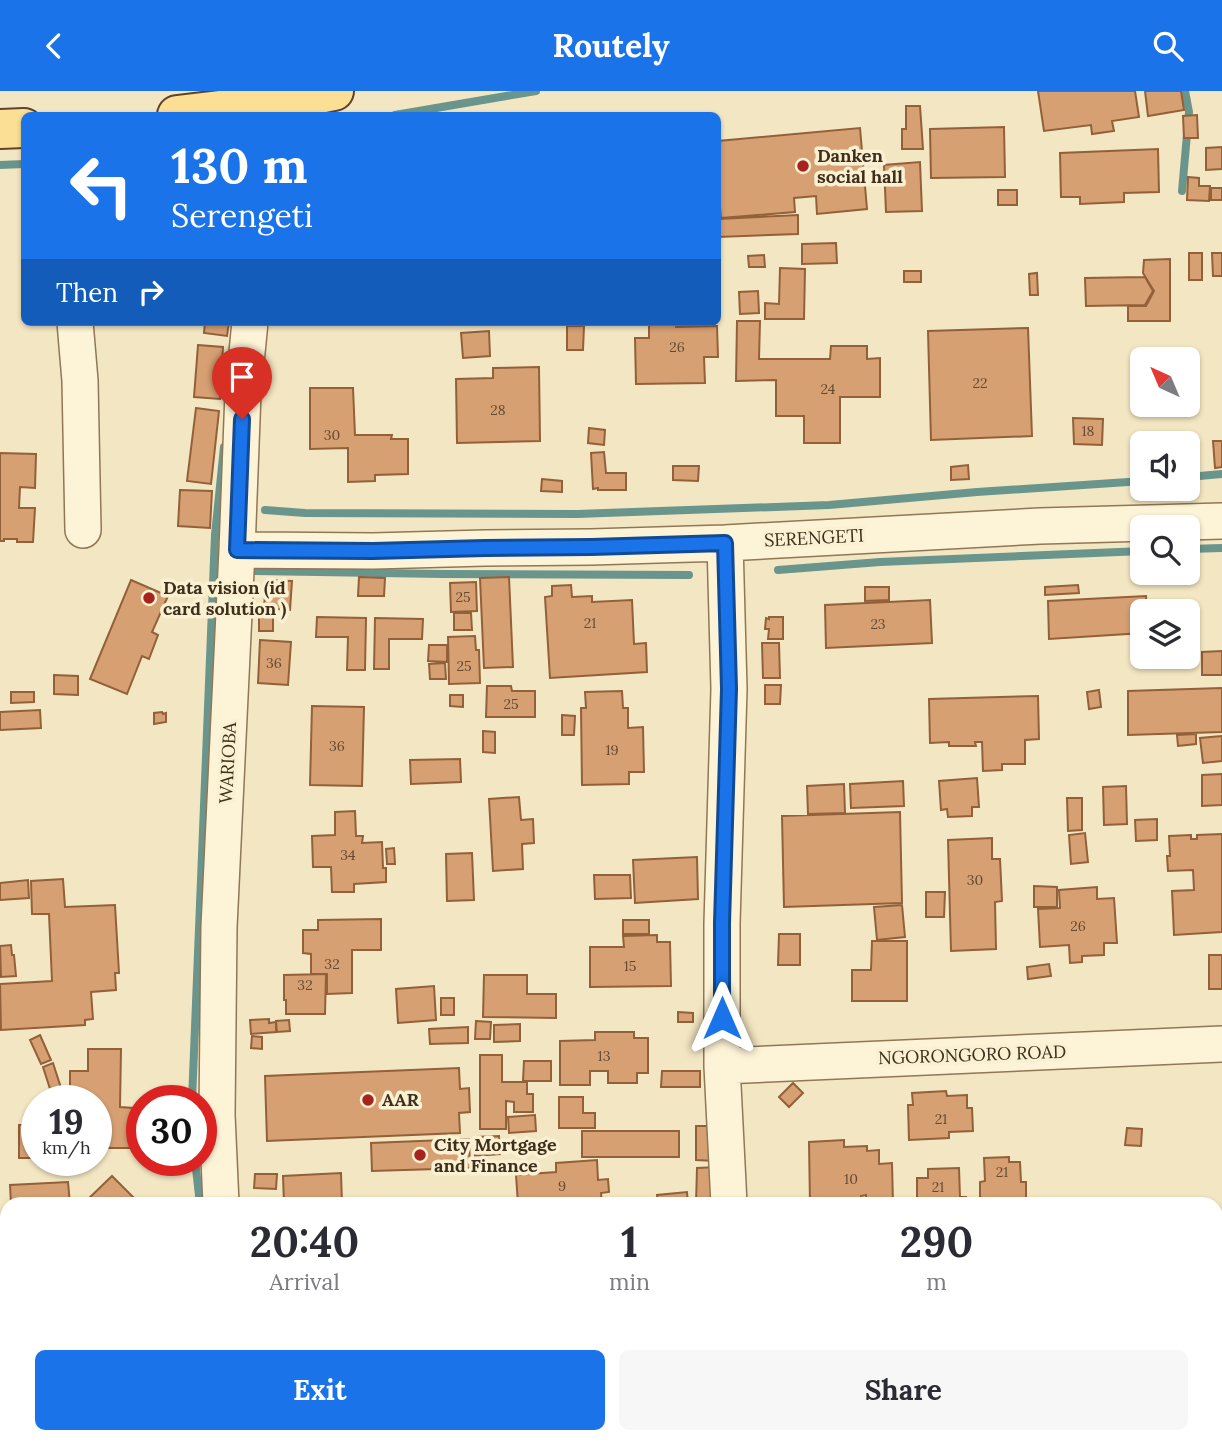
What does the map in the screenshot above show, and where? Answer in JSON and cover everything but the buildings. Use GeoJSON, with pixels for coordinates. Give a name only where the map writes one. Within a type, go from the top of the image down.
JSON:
{"type":"FeatureCollection","features":[{"type":"Feature","properties":{"kind":"main road"},"geometry":{"type":"LineString","coordinates":[[200,112],[334,91]]}},
{"type":"Feature","properties":{"kind":"main road"},"geometry":{"type":"LineString","coordinates":[[0,129],[21,128]]}},
{"type":"Feature","properties":{"kind":"street"},"geometry":{"type":"LineString","coordinates":[[75,326],[80,381],[82,530]]}},
{"type":"Feature","properties":{"kind":"street","name":"WARIOBA"},"geometry":{"type":"LineString","coordinates":[[221,1197],[217,1115],[219,927],[243,393],[250,326]]}},
{"type":"Feature","properties":{"kind":"street","name":"SERENGETI"},"geometry":{"type":"LineString","coordinates":[[237,550],[373,551],[591,547],[725,543],[1040,526],[1222,521]]}},
{"type":"Feature","properties":{"kind":"street"},"geometry":{"type":"LineString","coordinates":[[725,543],[729,689],[722,923],[722,1066],[729,1197]]}},
{"type":"Feature","properties":{"kind":"street","name":"NGORONGORO ROAD"},"geometry":{"type":"LineString","coordinates":[[722,1066],[1222,1044]]}},
{"type":"Feature","properties":{"kind":"waterway"},"geometry":{"type":"LineString","coordinates":[[413,112],[536,91]]}},
{"type":"Feature","properties":{"kind":"waterway"},"geometry":{"type":"LineString","coordinates":[[1182,191],[1189,112],[1185,91]]}},
{"type":"Feature","properties":{"kind":"waterway"},"geometry":{"type":"LineString","coordinates":[[0,165],[21,164]]}},
{"type":"Feature","properties":{"kind":"waterway"},"geometry":{"type":"LineString","coordinates":[[193,1085],[215,535],[224,447]]}},
{"type":"Feature","properties":{"kind":"waterway"},"geometry":{"type":"LineString","coordinates":[[1200,476],[1222,474]]}},
{"type":"Feature","properties":{"kind":"waterway"},"geometry":{"type":"LineString","coordinates":[[265,510],[305,513],[577,514],[829,505],[1130,482]]}},
{"type":"Feature","properties":{"kind":"waterway"},"geometry":{"type":"LineString","coordinates":[[1200,549],[1222,548]]}},
{"type":"Feature","properties":{"kind":"waterway"},"geometry":{"type":"LineString","coordinates":[[778,570],[880,562],[1130,552]]}},
{"type":"Feature","properties":{"kind":"waterway"},"geometry":{"type":"LineString","coordinates":[[253,571],[689,575]]}},
{"type":"Feature","properties":{"kind":"waterway"},"geometry":{"type":"LineString","coordinates":[[197,1176],[199,1197]]}},
{"type":"Feature","properties":{"kind":"place","name":"Danken social hall"},"geometry":{"type":"Point","coordinates":[803,166]}},
{"type":"Feature","properties":{"kind":"place","name":"Data vision (id card solution )"},"geometry":{"type":"Point","coordinates":[149,598]}},
{"type":"Feature","properties":{"kind":"place","name":"AAR"},"geometry":{"type":"Point","coordinates":[368,1100]}},
{"type":"Feature","properties":{"kind":"place","name":"City Mortgage and Finance"},"geometry":{"type":"Point","coordinates":[420,1155]}},
{"type":"Feature","properties":{"kind":"route"},"geometry":{"type":"LineString","coordinates":[[242,419],[237,550],[373,551],[725,543],[729,689],[722,1018]]}}]}
